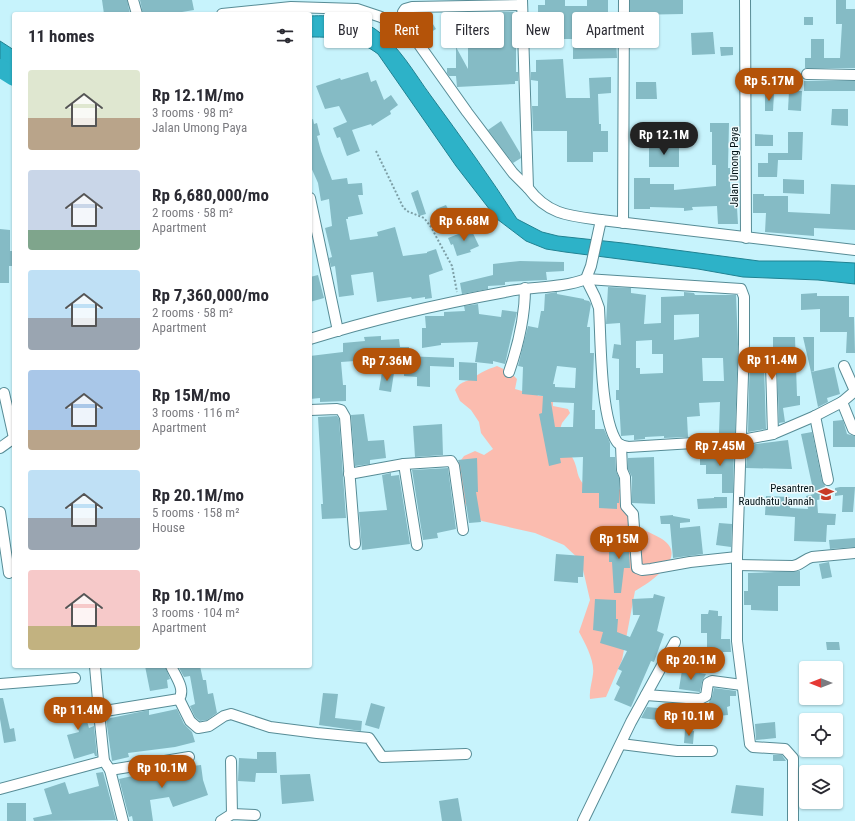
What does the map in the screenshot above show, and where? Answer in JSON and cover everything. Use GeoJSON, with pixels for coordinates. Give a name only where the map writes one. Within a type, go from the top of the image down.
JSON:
{"type":"FeatureCollection","features":[{"type":"Feature","properties":{"kind":"street"},"geometry":{"type":"LineString","coordinates":[[134,0],[137,12]]}},
{"type":"Feature","properties":{"kind":"street"},"geometry":{"type":"LineString","coordinates":[[623,223],[624,0]]}},
{"type":"Feature","properties":{"kind":"street","name":"Jalan Umong Paya"},"geometry":{"type":"LineString","coordinates":[[745,0],[746,238]]}},
{"type":"Feature","properties":{"kind":"street"},"geometry":{"type":"LineString","coordinates":[[403,12],[408,8],[522,3],[528,188]]}},
{"type":"Feature","properties":{"kind":"street"},"geometry":{"type":"LineString","coordinates":[[242,12],[291,7],[357,8],[380,17]]}},
{"type":"Feature","properties":{"kind":"street"},"geometry":{"type":"LineString","coordinates":[[422,48],[512,173],[542,204],[550,209],[600,225],[623,223],[855,250]]}},
{"type":"Feature","properties":{"kind":"street"},"geometry":{"type":"LineString","coordinates":[[807,74],[855,75]]}},
{"type":"Feature","properties":{"kind":"street"},"geometry":{"type":"LineString","coordinates":[[312,207],[338,330]]}},
{"type":"Feature","properties":{"kind":"street"},"geometry":{"type":"LineString","coordinates":[[586,279],[592,266],[600,225]]}},
{"type":"Feature","properties":{"kind":"street"},"geometry":{"type":"LineString","coordinates":[[586,279],[599,308],[604,393],[611,426],[617,441],[621,445],[628,447],[742,440],[773,434],[815,416],[842,402],[855,391],[844,366]]}},
{"type":"Feature","properties":{"kind":"street"},"geometry":{"type":"LineString","coordinates":[[312,338],[338,330],[416,310],[525,288],[565,285],[586,279],[741,289],[744,297],[742,440],[737,561],[737,641],[751,746],[785,749],[792,754],[794,762],[793,821]]}},
{"type":"Feature","properties":{"kind":"street"},"geometry":{"type":"LineString","coordinates":[[509,372],[520,340],[525,307],[525,288]]}},
{"type":"Feature","properties":{"kind":"street"},"geometry":{"type":"LineString","coordinates":[[771,364],[773,434]]}},
{"type":"Feature","properties":{"kind":"street"},"geometry":{"type":"LineString","coordinates":[[4,393],[12,429]]}},
{"type":"Feature","properties":{"kind":"street"},"geometry":{"type":"LineString","coordinates":[[842,402],[853,429],[855,430]]}},
{"type":"Feature","properties":{"kind":"street"},"geometry":{"type":"LineString","coordinates":[[312,410],[338,409],[343,413],[355,544]]}},
{"type":"Feature","properties":{"kind":"street"},"geometry":{"type":"LineString","coordinates":[[815,416],[828,480]]}},
{"type":"Feature","properties":{"kind":"street"},"geometry":{"type":"LineString","coordinates":[[0,448],[12,439]]}},
{"type":"Feature","properties":{"kind":"street"},"geometry":{"type":"LineString","coordinates":[[621,445],[622,470],[625,477],[626,506],[633,514],[637,568],[642,570],[651,570],[690,562],[737,561],[793,566],[803,561],[855,553]]}},
{"type":"Feature","properties":{"kind":"street"},"geometry":{"type":"LineString","coordinates":[[349,474],[404,464],[448,460],[453,463],[463,530]]}},
{"type":"Feature","properties":{"kind":"street"},"geometry":{"type":"LineString","coordinates":[[404,464],[417,545]]}},
{"type":"Feature","properties":{"kind":"street"},"geometry":{"type":"LineString","coordinates":[[0,512],[8,574]]}},
{"type":"Feature","properties":{"kind":"street"},"geometry":{"type":"LineString","coordinates":[[583,821],[597,788],[675,642]]}},
{"type":"Feature","properties":{"kind":"street"},"geometry":{"type":"LineString","coordinates":[[95,668],[104,761],[110,770],[123,821]]}},
{"type":"Feature","properties":{"kind":"street"},"geometry":{"type":"LineString","coordinates":[[172,668],[181,686],[181,694],[179,699],[190,721],[198,728],[209,726],[224,716],[232,714],[270,726],[317,734],[360,736],[369,738],[382,757],[466,754]]}},
{"type":"Feature","properties":{"kind":"street"},"geometry":{"type":"LineString","coordinates":[[0,684],[75,678]]}},
{"type":"Feature","properties":{"kind":"street"},"geometry":{"type":"LineString","coordinates":[[646,695],[700,699],[706,696],[708,683],[712,680],[742,685]]}},
{"type":"Feature","properties":{"kind":"street"},"geometry":{"type":"LineString","coordinates":[[99,712],[179,699]]}},
{"type":"Feature","properties":{"kind":"street"},"geometry":{"type":"LineString","coordinates":[[621,744],[712,752]]}},
{"type":"Feature","properties":{"kind":"street"},"geometry":{"type":"LineString","coordinates":[[110,770],[189,757]]}},
{"type":"Feature","properties":{"kind":"street"},"geometry":{"type":"LineString","coordinates":[[0,789],[104,761]]}},
{"type":"Feature","properties":{"kind":"street"},"geometry":{"type":"LineString","coordinates":[[231,761],[232,814]]}},
{"type":"Feature","properties":{"kind":"street"},"geometry":{"type":"LineString","coordinates":[[221,821],[232,814],[255,815]]}},
{"type":"Feature","properties":{"kind":"path"},"geometry":{"type":"LineString","coordinates":[[376,151],[403,207],[407,211],[424,218],[442,245],[452,266],[458,301]]}},
{"type":"Feature","properties":{"kind":"shaded area"},"geometry":{"type":"Polygon","coordinates":[[[497,366],[510,372],[517,379],[515,389],[522,391],[534,388],[538,396],[551,396],[553,399],[553,406],[568,409],[570,413],[562,423],[558,435],[572,457],[580,480],[587,488],[617,487],[624,494],[634,525],[662,539],[669,546],[672,554],[664,569],[657,576],[635,591],[622,660],[606,697],[590,699],[593,669],[589,652],[579,632],[590,600],[581,561],[564,545],[535,533],[482,521],[471,514],[461,496],[458,464],[464,456],[475,451],[484,455],[493,449],[481,433],[479,422],[471,410],[460,401],[455,390],[462,383],[497,366]]]}},
{"type":"Feature","properties":{"kind":"water"},"geometry":{"type":"Polygon","coordinates":[[[312,16],[324,16],[324,37],[312,37],[312,16]]]}},
{"type":"Feature","properties":{"kind":"water"},"geometry":{"type":"Polygon","coordinates":[[[372,28],[380,33],[380,48],[396,48],[406,60],[517,219],[542,232],[558,236],[759,261],[819,261],[855,263],[855,284],[818,280],[743,277],[698,269],[546,249],[526,241],[497,219],[456,166],[378,54],[368,48],[372,48],[372,28]]]}},
{"type":"Feature","properties":{"kind":"water"},"geometry":{"type":"Polygon","coordinates":[[[0,41],[12,49],[12,69],[0,61],[0,41]]]}},
{"type":"Feature","properties":{"kind":"building"},"geometry":{"type":"Polygon","coordinates":[[[102,0],[127,0],[130,12],[104,12],[102,0]]]}},
{"type":"Feature","properties":{"kind":"building"},"geometry":{"type":"Polygon","coordinates":[[[140,0],[192,0],[194,10],[182,12],[143,12],[140,0]]]}},
{"type":"Feature","properties":{"kind":"building"},"geometry":{"type":"Polygon","coordinates":[[[545,0],[565,0],[565,6],[587,6],[587,0],[608,0],[608,12],[572,12],[572,39],[564,39],[564,12],[538,12],[538,5],[545,5],[545,0]]]}},
{"type":"Feature","properties":{"kind":"building"},"geometry":{"type":"Polygon","coordinates":[[[630,0],[683,0],[683,14],[659,14],[659,12],[630,12],[630,0]]]}},
{"type":"Feature","properties":{"kind":"building"},"geometry":{"type":"Polygon","coordinates":[[[836,0],[846,0],[846,9],[855,9],[855,68],[805,68],[805,58],[811,58],[811,39],[824,39],[824,58],[840,58],[842,24],[836,24],[836,0]]]}},
{"type":"Feature","properties":{"kind":"building"},"geometry":{"type":"Polygon","coordinates":[[[504,12],[512,12],[512,48],[516,48],[516,72],[518,72],[518,81],[515,81],[515,84],[457,87],[456,76],[449,76],[447,73],[447,68],[456,68],[456,48],[468,69],[468,48],[504,48],[504,12]]]}},
{"type":"Feature","properties":{"kind":"building"},"geometry":{"type":"Polygon","coordinates":[[[804,17],[813,17],[813,25],[804,25],[804,17]]]}},
{"type":"Feature","properties":{"kind":"building"},"geometry":{"type":"Polygon","coordinates":[[[433,24],[436,29],[433,31],[433,24]]]}},
{"type":"Feature","properties":{"kind":"building"},"geometry":{"type":"Polygon","coordinates":[[[713,32],[715,54],[692,55],[691,33],[713,32]]]}},
{"type":"Feature","properties":{"kind":"building"},"geometry":{"type":"Polygon","coordinates":[[[720,47],[733,47],[733,55],[721,56],[720,47]]]}},
{"type":"Feature","properties":{"kind":"building"},"geometry":{"type":"Polygon","coordinates":[[[573,48],[617,48],[617,58],[573,59],[573,48]]]}},
{"type":"Feature","properties":{"kind":"building"},"geometry":{"type":"Polygon","coordinates":[[[563,59],[566,98],[590,98],[589,78],[611,77],[611,93],[598,94],[599,124],[601,124],[601,131],[608,131],[608,152],[593,152],[593,162],[567,162],[567,131],[533,131],[532,106],[538,106],[538,81],[531,80],[531,72],[536,72],[536,60],[563,59]]]}},
{"type":"Feature","properties":{"kind":"building"},"geometry":{"type":"Polygon","coordinates":[[[368,72],[371,82],[376,80],[384,100],[391,95],[398,105],[390,111],[391,114],[372,126],[371,124],[352,130],[360,151],[347,156],[340,137],[337,138],[333,128],[347,122],[339,106],[325,109],[316,86],[340,78],[341,80],[368,72]]]}},
{"type":"Feature","properties":{"kind":"building"},"geometry":{"type":"Polygon","coordinates":[[[804,81],[855,81],[855,91],[804,91],[804,81]]]}},
{"type":"Feature","properties":{"kind":"building"},"geometry":{"type":"Polygon","coordinates":[[[636,82],[656,82],[657,99],[636,99],[636,82]]]}},
{"type":"Feature","properties":{"kind":"building"},"geometry":{"type":"Polygon","coordinates":[[[789,91],[802,91],[801,111],[788,110],[789,91]]]}},
{"type":"Feature","properties":{"kind":"building"},"geometry":{"type":"Polygon","coordinates":[[[765,93],[774,93],[773,111],[765,111],[765,93]]]}},
{"type":"Feature","properties":{"kind":"building"},"geometry":{"type":"Polygon","coordinates":[[[832,109],[848,109],[848,126],[831,125],[832,109]]]}},
{"type":"Feature","properties":{"kind":"building"},"geometry":{"type":"Polygon","coordinates":[[[312,119],[314,124],[317,123],[320,135],[317,136],[332,180],[347,178],[348,184],[362,183],[363,195],[358,195],[363,214],[348,217],[348,219],[346,219],[350,240],[378,236],[377,232],[395,227],[403,256],[427,253],[436,249],[443,270],[429,275],[432,298],[425,299],[425,297],[412,299],[411,297],[377,302],[373,272],[351,275],[354,295],[339,297],[335,266],[331,267],[329,258],[332,257],[325,228],[332,226],[329,199],[321,201],[318,183],[312,170],[312,119]]]}},
{"type":"Feature","properties":{"kind":"building"},"geometry":{"type":"Polygon","coordinates":[[[501,121],[520,153],[521,158],[513,163],[488,130],[501,121]]]}},
{"type":"Feature","properties":{"kind":"building"},"geometry":{"type":"Polygon","coordinates":[[[710,123],[729,123],[728,168],[730,168],[730,187],[734,187],[734,207],[737,207],[738,224],[718,224],[717,206],[692,207],[693,210],[684,211],[684,208],[650,207],[650,209],[634,209],[634,178],[650,178],[650,184],[674,184],[674,190],[716,186],[716,165],[712,165],[712,132],[710,132],[710,123]]]}},
{"type":"Feature","properties":{"kind":"building"},"geometry":{"type":"Polygon","coordinates":[[[788,132],[803,132],[802,160],[778,160],[777,177],[758,177],[758,163],[768,163],[768,153],[788,153],[788,132]]]}},
{"type":"Feature","properties":{"kind":"building"},"geometry":{"type":"Polygon","coordinates":[[[755,134],[773,135],[773,146],[755,146],[755,134]]]}},
{"type":"Feature","properties":{"kind":"building"},"geometry":{"type":"Polygon","coordinates":[[[669,143],[669,147],[679,147],[679,167],[649,167],[649,148],[657,148],[657,144],[669,143]]]}},
{"type":"Feature","properties":{"kind":"building"},"geometry":{"type":"Polygon","coordinates":[[[783,179],[804,180],[804,194],[783,193],[783,179]]]}},
{"type":"Feature","properties":{"kind":"building"},"geometry":{"type":"Polygon","coordinates":[[[831,184],[855,185],[855,230],[814,228],[814,236],[765,232],[766,213],[753,213],[753,194],[764,194],[764,196],[788,196],[788,212],[830,214],[831,184]]]}},
{"type":"Feature","properties":{"kind":"building"},"geometry":{"type":"Polygon","coordinates":[[[418,190],[426,214],[419,216],[411,193],[418,190]]]}},
{"type":"Feature","properties":{"kind":"building"},"geometry":{"type":"Polygon","coordinates":[[[446,205],[451,215],[440,219],[436,209],[446,205]]]}},
{"type":"Feature","properties":{"kind":"building"},"geometry":{"type":"Polygon","coordinates":[[[0,229],[10,230],[12,266],[9,266],[9,283],[0,283],[0,229]]]}},
{"type":"Feature","properties":{"kind":"building"},"geometry":{"type":"Polygon","coordinates":[[[471,229],[479,246],[470,250],[471,252],[457,256],[453,244],[451,245],[448,238],[471,229]]]}},
{"type":"Feature","properties":{"kind":"building"},"geometry":{"type":"Polygon","coordinates":[[[520,261],[564,262],[564,271],[546,272],[547,280],[505,282],[505,285],[488,286],[488,289],[462,294],[460,283],[493,275],[493,264],[520,261]]]}},
{"type":"Feature","properties":{"kind":"building"},"geometry":{"type":"Polygon","coordinates":[[[318,275],[324,298],[312,301],[312,276],[318,275]]]}},
{"type":"Feature","properties":{"kind":"building"},"geometry":{"type":"Polygon","coordinates":[[[608,287],[631,288],[631,293],[646,295],[644,324],[661,323],[661,297],[684,296],[684,292],[694,293],[695,295],[736,295],[738,344],[735,433],[719,433],[720,402],[699,403],[700,416],[687,417],[688,437],[645,437],[645,439],[634,440],[634,435],[621,436],[619,400],[616,400],[616,390],[619,390],[619,359],[612,358],[614,344],[621,345],[620,323],[606,324],[608,287]],[[699,314],[674,315],[674,340],[699,337],[699,314]],[[652,340],[636,341],[636,368],[640,368],[640,374],[663,373],[663,354],[652,354],[652,340]],[[702,358],[703,381],[724,381],[723,358],[702,358]]]}},
{"type":"Feature","properties":{"kind":"building"},"geometry":{"type":"Polygon","coordinates":[[[557,292],[557,294],[584,299],[589,301],[591,304],[587,327],[590,327],[590,353],[594,353],[592,410],[595,410],[595,429],[604,429],[610,443],[610,457],[615,457],[616,471],[619,478],[619,503],[617,503],[617,509],[599,508],[599,493],[582,493],[583,457],[560,458],[561,463],[549,466],[539,414],[542,413],[543,396],[522,394],[523,367],[518,366],[528,326],[538,328],[541,311],[544,311],[545,294],[557,292]],[[557,366],[553,384],[555,384],[555,387],[575,388],[576,368],[557,366]],[[551,402],[555,427],[573,427],[574,403],[551,402]]]}},
{"type":"Feature","properties":{"kind":"building"},"geometry":{"type":"Polygon","coordinates":[[[817,293],[817,296],[849,296],[849,317],[854,317],[855,353],[846,353],[847,332],[820,332],[820,309],[801,310],[801,294],[817,293]]]}},
{"type":"Feature","properties":{"kind":"building"},"geometry":{"type":"Polygon","coordinates":[[[478,304],[479,314],[501,317],[502,310],[517,312],[505,364],[493,361],[493,364],[475,362],[478,342],[441,343],[441,345],[422,348],[422,328],[426,328],[425,316],[444,316],[444,312],[465,311],[464,306],[478,304]]]}},
{"type":"Feature","properties":{"kind":"building"},"geometry":{"type":"Polygon","coordinates":[[[381,336],[381,340],[399,339],[400,347],[409,347],[409,355],[382,357],[381,372],[368,371],[369,360],[341,362],[343,385],[346,385],[346,401],[320,402],[320,398],[312,399],[312,356],[343,352],[343,343],[365,341],[364,337],[381,336]]]}},
{"type":"Feature","properties":{"kind":"building"},"geometry":{"type":"Polygon","coordinates":[[[773,337],[795,337],[797,396],[800,396],[800,405],[783,408],[785,422],[779,423],[777,363],[774,359],[768,358],[764,364],[766,429],[748,432],[750,349],[773,349],[773,337]]]}},
{"type":"Feature","properties":{"kind":"building"},"geometry":{"type":"Polygon","coordinates":[[[803,337],[814,337],[814,371],[811,372],[803,337]]]}},
{"type":"Feature","properties":{"kind":"building"},"geometry":{"type":"Polygon","coordinates":[[[404,356],[454,358],[454,367],[430,366],[430,387],[417,386],[417,377],[404,376],[404,356]]]}},
{"type":"Feature","properties":{"kind":"building"},"geometry":{"type":"Polygon","coordinates":[[[459,362],[477,363],[477,381],[459,380],[459,362]]]}},
{"type":"Feature","properties":{"kind":"building"},"geometry":{"type":"Polygon","coordinates":[[[834,367],[840,394],[827,398],[828,402],[818,407],[811,372],[834,367]]]}},
{"type":"Feature","properties":{"kind":"building"},"geometry":{"type":"Polygon","coordinates":[[[382,372],[394,373],[391,392],[379,390],[382,372]]]}},
{"type":"Feature","properties":{"kind":"building"},"geometry":{"type":"Polygon","coordinates":[[[364,414],[368,441],[384,440],[386,458],[370,460],[370,464],[355,466],[351,415],[364,414]]]}},
{"type":"Feature","properties":{"kind":"building"},"geometry":{"type":"Polygon","coordinates":[[[337,416],[339,419],[346,518],[322,519],[321,504],[323,504],[318,417],[337,416]]]}},
{"type":"Feature","properties":{"kind":"building"},"geometry":{"type":"Polygon","coordinates":[[[843,420],[847,434],[855,436],[855,447],[833,447],[833,421],[843,420]]]}},
{"type":"Feature","properties":{"kind":"building"},"geometry":{"type":"Polygon","coordinates":[[[442,424],[443,455],[415,457],[413,426],[442,424]]]}},
{"type":"Feature","properties":{"kind":"building"},"geometry":{"type":"Polygon","coordinates":[[[812,432],[827,498],[817,500],[818,513],[836,514],[835,525],[827,525],[826,542],[794,541],[795,517],[765,515],[766,496],[790,497],[790,508],[808,509],[806,496],[814,494],[801,434],[812,432]]]}},
{"type":"Feature","properties":{"kind":"building"},"geometry":{"type":"Polygon","coordinates":[[[788,440],[792,469],[746,468],[748,445],[788,440]]]}},
{"type":"Feature","properties":{"kind":"building"},"geometry":{"type":"Polygon","coordinates":[[[734,450],[733,493],[722,493],[722,474],[706,474],[706,465],[700,465],[700,451],[734,450]]]}},
{"type":"Feature","properties":{"kind":"building"},"geometry":{"type":"Polygon","coordinates":[[[654,457],[655,504],[632,503],[632,477],[628,469],[628,458],[654,457]]]}},
{"type":"Feature","properties":{"kind":"building"},"geometry":{"type":"Polygon","coordinates":[[[477,458],[478,492],[476,492],[481,522],[469,523],[458,460],[477,458]]]}},
{"type":"Feature","properties":{"kind":"building"},"geometry":{"type":"Polygon","coordinates":[[[448,468],[456,529],[437,533],[438,538],[423,540],[412,470],[448,468]]]}},
{"type":"Feature","properties":{"kind":"building"},"geometry":{"type":"Polygon","coordinates":[[[391,473],[391,476],[399,475],[410,544],[362,550],[359,512],[387,510],[382,475],[391,473]]]}},
{"type":"Feature","properties":{"kind":"building"},"geometry":{"type":"Polygon","coordinates":[[[855,487],[853,512],[842,512],[843,495],[835,496],[835,488],[855,487]]]}},
{"type":"Feature","properties":{"kind":"building"},"geometry":{"type":"Polygon","coordinates":[[[727,497],[727,508],[698,509],[697,499],[727,497]]]}},
{"type":"Feature","properties":{"kind":"building"},"geometry":{"type":"Polygon","coordinates":[[[673,515],[690,519],[690,522],[680,523],[680,528],[700,526],[703,554],[673,558],[670,524],[661,524],[660,516],[673,515]]]}},
{"type":"Feature","properties":{"kind":"building"},"geometry":{"type":"Polygon","coordinates":[[[719,523],[732,524],[731,547],[716,545],[719,523]]]}},
{"type":"Feature","properties":{"kind":"building"},"geometry":{"type":"Polygon","coordinates":[[[614,535],[628,535],[630,568],[624,568],[621,593],[614,593],[612,562],[609,562],[609,547],[614,547],[614,535]]]}},
{"type":"Feature","properties":{"kind":"building"},"geometry":{"type":"Polygon","coordinates":[[[855,538],[855,547],[830,549],[829,540],[855,538]]]}},
{"type":"Feature","properties":{"kind":"building"},"geometry":{"type":"Polygon","coordinates":[[[556,554],[584,556],[583,577],[578,577],[578,583],[554,581],[556,554]]]}},
{"type":"Feature","properties":{"kind":"building"},"geometry":{"type":"Polygon","coordinates":[[[829,562],[832,577],[822,579],[819,564],[829,562]]]}},
{"type":"Feature","properties":{"kind":"building"},"geometry":{"type":"Polygon","coordinates":[[[800,571],[800,586],[778,586],[778,611],[751,610],[751,605],[744,605],[744,591],[748,591],[748,573],[800,571]]]}},
{"type":"Feature","properties":{"kind":"building"},"geometry":{"type":"Polygon","coordinates":[[[654,594],[665,597],[657,631],[664,634],[654,662],[651,661],[631,707],[614,700],[620,687],[616,684],[622,671],[618,669],[627,651],[600,643],[603,632],[593,630],[595,599],[616,600],[616,619],[618,619],[617,632],[630,637],[640,615],[633,615],[632,599],[653,598],[654,594]]]}},
{"type":"Feature","properties":{"kind":"building"},"geometry":{"type":"Polygon","coordinates":[[[709,610],[718,611],[718,616],[722,616],[721,639],[730,639],[731,652],[723,652],[723,655],[712,655],[712,652],[707,651],[707,633],[701,633],[701,614],[708,614],[709,610]]]}},
{"type":"Feature","properties":{"kind":"building"},"geometry":{"type":"Polygon","coordinates":[[[826,642],[839,642],[840,650],[827,650],[826,642]]]}},
{"type":"Feature","properties":{"kind":"building"},"geometry":{"type":"Polygon","coordinates":[[[145,668],[166,668],[170,679],[167,680],[168,688],[150,691],[145,668]]]}},
{"type":"Feature","properties":{"kind":"building"},"geometry":{"type":"Polygon","coordinates":[[[179,668],[200,668],[203,680],[206,680],[208,694],[213,693],[217,713],[207,720],[200,721],[195,717],[190,706],[195,704],[190,676],[184,677],[179,668]]]}},
{"type":"Feature","properties":{"kind":"building"},"geometry":{"type":"Polygon","coordinates":[[[682,670],[706,674],[702,682],[700,692],[679,689],[682,670]]]}},
{"type":"Feature","properties":{"kind":"building"},"geometry":{"type":"Polygon","coordinates":[[[714,688],[736,691],[736,696],[730,696],[730,706],[727,707],[728,715],[718,716],[718,722],[710,723],[709,702],[714,688]]]}},
{"type":"Feature","properties":{"kind":"building"},"geometry":{"type":"Polygon","coordinates":[[[323,693],[338,694],[335,718],[362,721],[361,731],[319,725],[323,693]]]}},
{"type":"Feature","properties":{"kind":"building"},"geometry":{"type":"Polygon","coordinates":[[[0,698],[3,698],[10,729],[14,728],[16,741],[4,743],[0,719],[0,698]]]}},
{"type":"Feature","properties":{"kind":"building"},"geometry":{"type":"Polygon","coordinates":[[[68,703],[69,708],[82,704],[89,728],[94,726],[97,756],[95,756],[94,753],[74,759],[67,735],[79,732],[75,718],[58,722],[55,706],[68,703]]]}},
{"type":"Feature","properties":{"kind":"building"},"geometry":{"type":"Polygon","coordinates":[[[371,703],[385,707],[379,729],[365,725],[371,703]]]}},
{"type":"Feature","properties":{"kind":"building"},"geometry":{"type":"Polygon","coordinates":[[[647,707],[658,708],[657,720],[641,718],[647,707]]]}},
{"type":"Feature","properties":{"kind":"building"},"geometry":{"type":"Polygon","coordinates":[[[177,709],[184,724],[192,732],[195,742],[175,747],[128,753],[129,757],[112,761],[106,719],[149,710],[149,715],[177,709]]]}},
{"type":"Feature","properties":{"kind":"building"},"geometry":{"type":"Polygon","coordinates":[[[775,722],[776,738],[756,740],[755,724],[775,722]]]}},
{"type":"Feature","properties":{"kind":"building"},"geometry":{"type":"Polygon","coordinates":[[[685,730],[694,731],[693,744],[684,743],[685,730]]]}},
{"type":"Feature","properties":{"kind":"building"},"geometry":{"type":"Polygon","coordinates":[[[257,752],[276,752],[277,773],[256,773],[255,782],[238,781],[239,758],[257,759],[257,752]]]}},
{"type":"Feature","properties":{"kind":"building"},"geometry":{"type":"Polygon","coordinates":[[[773,755],[782,755],[786,761],[773,761],[773,755]]]}},
{"type":"Feature","properties":{"kind":"building"},"geometry":{"type":"Polygon","coordinates":[[[182,765],[183,767],[201,765],[203,780],[208,795],[173,807],[169,797],[150,800],[153,821],[133,821],[132,816],[129,817],[119,779],[182,765]]]}},
{"type":"Feature","properties":{"kind":"building"},"geometry":{"type":"Polygon","coordinates":[[[103,772],[116,820],[34,821],[33,818],[52,814],[44,789],[65,782],[69,794],[99,786],[96,773],[103,772]]]}},
{"type":"Feature","properties":{"kind":"building"},"geometry":{"type":"Polygon","coordinates":[[[310,774],[314,801],[282,804],[280,775],[310,774]]]}},
{"type":"Feature","properties":{"kind":"building"},"geometry":{"type":"Polygon","coordinates":[[[736,785],[764,788],[763,816],[731,813],[736,785]]]}},
{"type":"Feature","properties":{"kind":"building"},"geometry":{"type":"Polygon","coordinates":[[[458,798],[462,821],[442,821],[439,801],[458,798]]]}},
{"type":"Feature","properties":{"kind":"building"},"geometry":{"type":"Polygon","coordinates":[[[7,803],[26,803],[26,821],[7,821],[7,803]]]}},
{"type":"Feature","properties":{"kind":"waterway"},"geometry":{"type":"LineString","coordinates":[[0,68],[12,76]]}},
{"type":"Feature","properties":{"kind":"place","name":"Pesantren Raudhatu Jannah"},"geometry":{"type":"Point","coordinates":[826,494]}}]}
